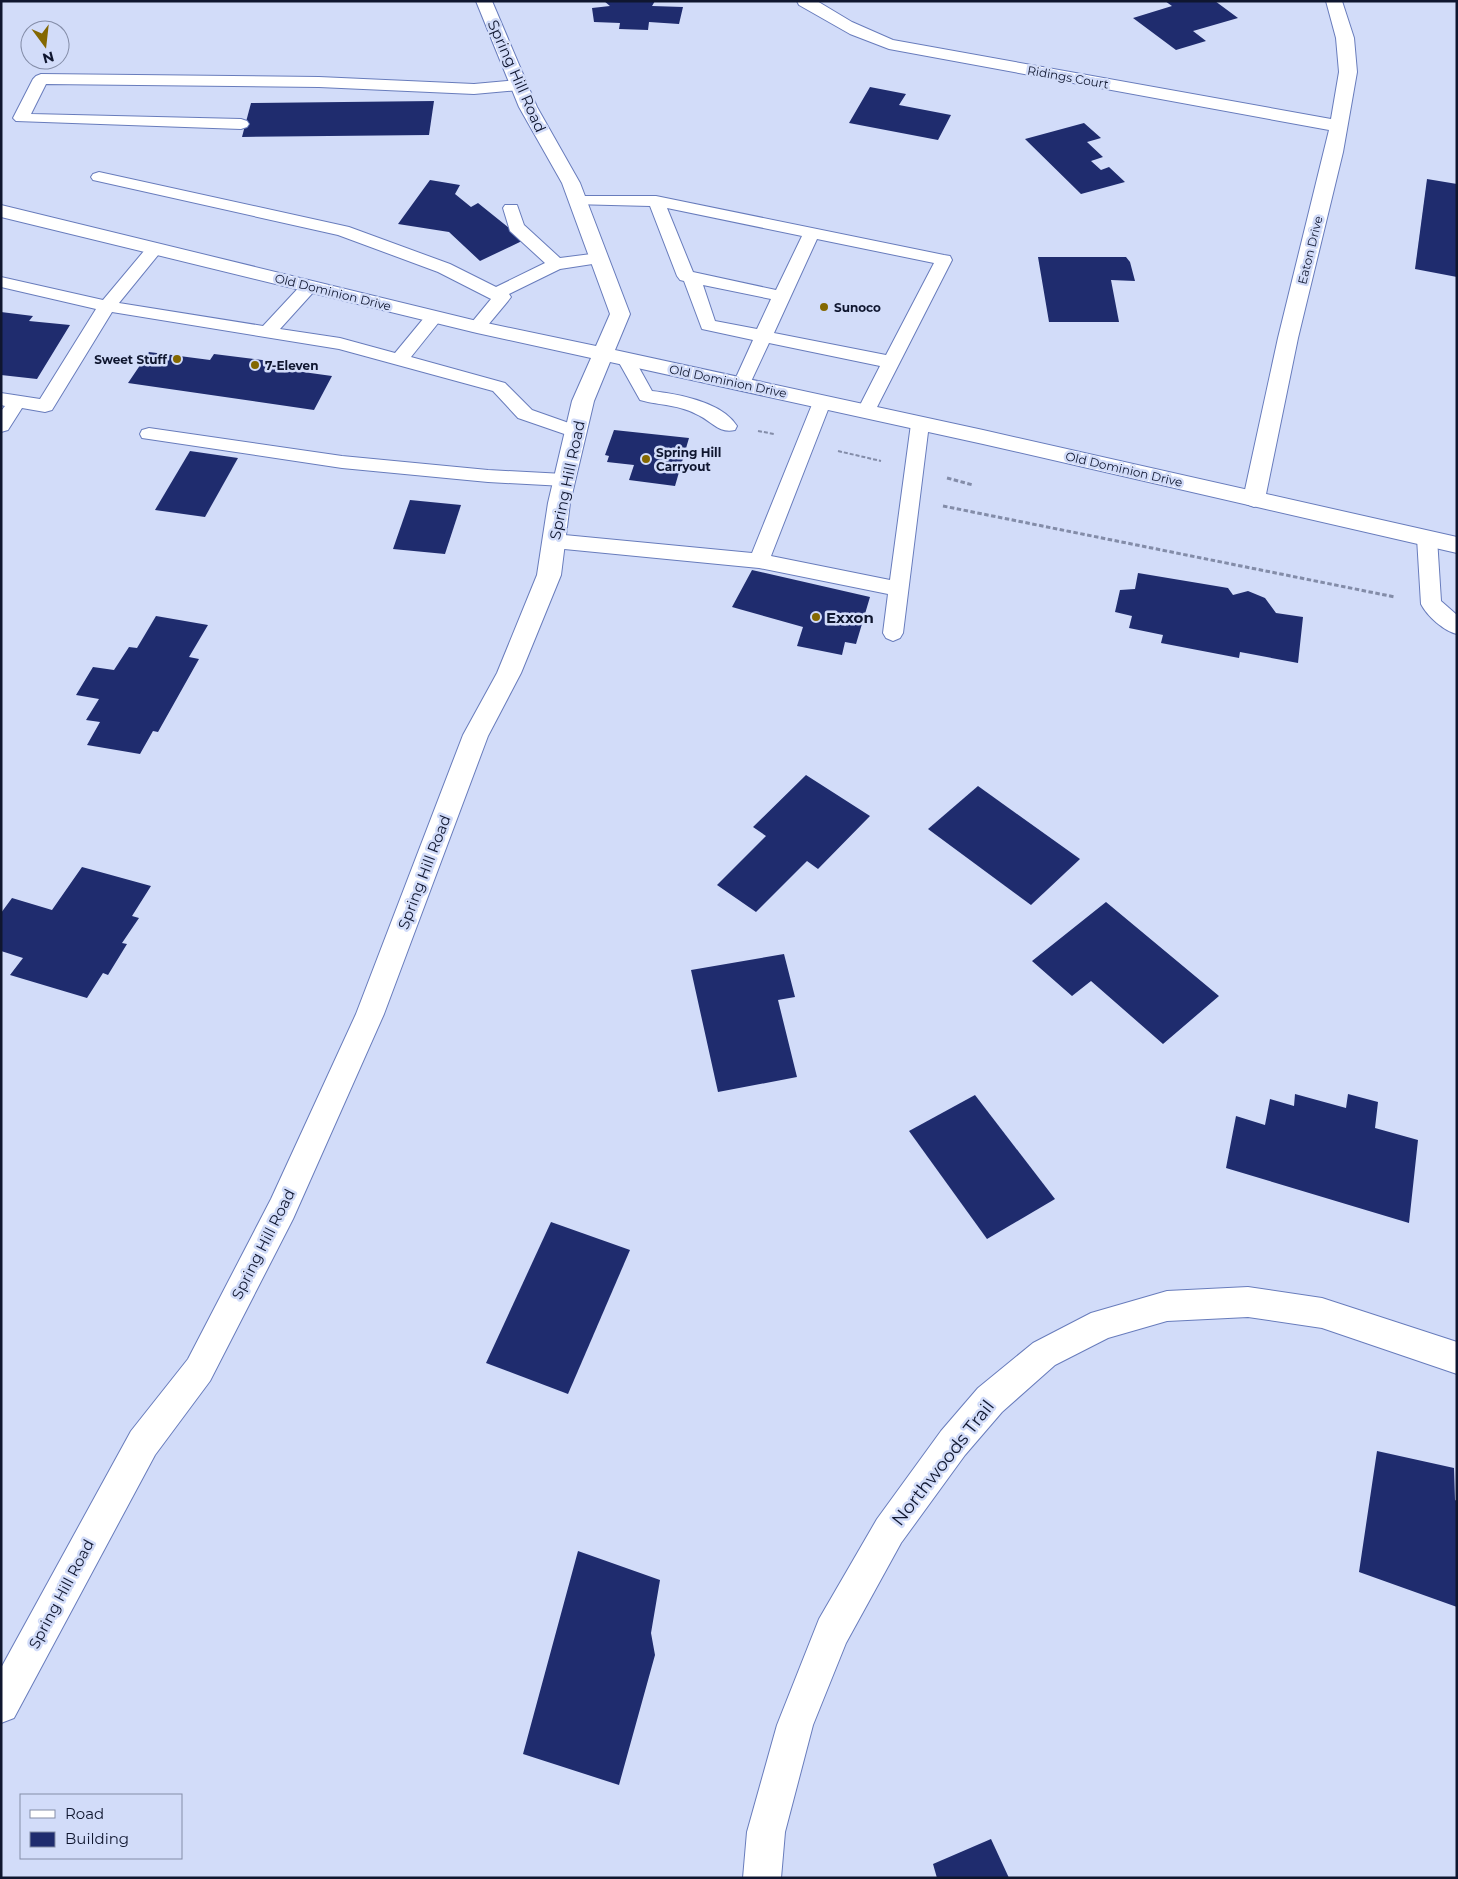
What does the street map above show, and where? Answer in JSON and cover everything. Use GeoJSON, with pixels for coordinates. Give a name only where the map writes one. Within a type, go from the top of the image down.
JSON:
{"type":"FeatureCollection","features":[{"type":"Feature","properties":{"kind":"main road","name":"Spring Hill Road"},"geometry":{"type":"LineString","coordinates":[[1,1705],[143,1443],[199,1370],[282,1209],[370,1014],[476,735],[493,706],[537,607],[549,574],[559,503],[583,401],[615,356],[620,314],[571,183],[528,107],[484,1]]}},
{"type":"Feature","properties":{"kind":"main road","name":"Ridings Court"},"geometry":{"type":"LineString","coordinates":[[805,1],[862,35],[889,44],[1339,126]]}},
{"type":"Feature","properties":{"kind":"main road","name":"Eaton Drive"},"geometry":{"type":"LineString","coordinates":[[1254,499],[1288,338],[1339,126],[1348,72],[1345,38],[1334,1]]}},
{"type":"Feature","properties":{"kind":"main road","name":"Old Dominion Drive"},"geometry":{"type":"LineString","coordinates":[[1,211],[477,327],[742,384],[1457,545]]}},
{"type":"Feature","properties":{"kind":"main road","name":"Northwoods Trail"},"geometry":{"type":"LineString","coordinates":[[762,1878],[766,1832],[795,1725],[832,1632],[889,1531],[953,1443],[990,1400],[1044,1354],[1102,1324],[1167,1306],[1248,1302],[1322,1313],[1457,1358]]}},
{"type":"Feature","properties":{"kind":"lane"},"geometry":{"type":"LineString","coordinates":[[241,124],[21,118],[41,79],[319,82],[474,88],[520,85]]}},
{"type":"Feature","properties":{"kind":"lane"},"geometry":{"type":"LineString","coordinates":[[99,177],[343,230],[444,268],[502,297],[477,327]]}},
{"type":"Feature","properties":{"kind":"lane"},"geometry":{"type":"LineString","coordinates":[[578,201],[656,202],[944,260],[866,412]]}},
{"type":"Feature","properties":{"kind":"lane"},"geometry":{"type":"LineString","coordinates":[[656,202],[686,276],[781,296]]}},
{"type":"Feature","properties":{"kind":"lane"},"geometry":{"type":"LineString","coordinates":[[511,208],[516,227],[556,264]]}},
{"type":"Feature","properties":{"kind":"lane"},"geometry":{"type":"LineString","coordinates":[[742,384],[781,296],[812,233]]}},
{"type":"Feature","properties":{"kind":"lane"},"geometry":{"type":"LineString","coordinates":[[1,426],[9,400],[45,406],[107,306],[155,249]]}},
{"type":"Feature","properties":{"kind":"lane"},"geometry":{"type":"LineString","coordinates":[[496,294],[556,264],[599,258]]}},
{"type":"Feature","properties":{"kind":"lane"},"geometry":{"type":"LineString","coordinates":[[692,278],[708,325],[891,362]]}},
{"type":"Feature","properties":{"kind":"lane"},"geometry":{"type":"LineString","coordinates":[[1,282],[107,306],[340,344],[499,387],[525,414],[576,432]]}},
{"type":"Feature","properties":{"kind":"lane"},"geometry":{"type":"LineString","coordinates":[[267,332],[309,287]]}},
{"type":"Feature","properties":{"kind":"lane"},"geometry":{"type":"LineString","coordinates":[[398,360],[434,316]]}},
{"type":"Feature","properties":{"kind":"lane"},"geometry":{"type":"LineString","coordinates":[[615,356],[646,396],[685,401],[708,412],[728,426]]}},
{"type":"Feature","properties":{"kind":"lane"},"geometry":{"type":"LineString","coordinates":[[759,561],[822,402]]}},
{"type":"Feature","properties":{"kind":"lane"},"geometry":{"type":"LineString","coordinates":[[893,633],[920,424]]}},
{"type":"Feature","properties":{"kind":"lane"},"geometry":{"type":"LineString","coordinates":[[149,434],[342,462],[488,476],[564,480]]}},
{"type":"Feature","properties":{"kind":"lane"},"geometry":{"type":"LineString","coordinates":[[1427,538],[1431,604],[1457,627]]}},
{"type":"Feature","properties":{"kind":"lane"},"geometry":{"type":"LineString","coordinates":[[554,541],[759,561],[899,589]]}},
{"type":"Feature","properties":{"kind":"path"},"geometry":{"type":"LineString","coordinates":[[728,426],[769,433],[914,469],[973,486]]}},
{"type":"Feature","properties":{"kind":"path"},"geometry":{"type":"LineString","coordinates":[[910,500],[1431,604]]}},
{"type":"Feature","properties":{"kind":"building"},"geometry":{"type":"Polygon","coordinates":[[[604,1],[655,1],[652,6],[683,7],[679,24],[649,22],[648,30],[619,29],[620,23],[594,22],[592,8],[610,6],[604,1]]]}},
{"type":"Feature","properties":{"kind":"building"},"geometry":{"type":"Polygon","coordinates":[[[1165,1],[1215,1],[1238,18],[1193,31],[1206,41],[1176,50],[1133,18],[1172,6],[1165,1]]]}},
{"type":"Feature","properties":{"kind":"building"},"geometry":{"type":"Polygon","coordinates":[[[870,87],[906,94],[899,105],[951,115],[938,140],[849,123],[870,87]]]}},
{"type":"Feature","properties":{"kind":"building"},"geometry":{"type":"Polygon","coordinates":[[[434,101],[429,135],[242,137],[251,103],[434,101]]]}},
{"type":"Feature","properties":{"kind":"building"},"geometry":{"type":"Polygon","coordinates":[[[1084,123],[1101,138],[1087,142],[1103,157],[1091,161],[1101,170],[1109,167],[1125,182],[1081,194],[1025,139],[1084,123]]]}},
{"type":"Feature","properties":{"kind":"building"},"geometry":{"type":"Polygon","coordinates":[[[1427,179],[1457,184],[1457,277],[1415,269],[1427,179]]]}},
{"type":"Feature","properties":{"kind":"building"},"geometry":{"type":"Polygon","coordinates":[[[430,180],[460,185],[455,194],[471,207],[478,203],[524,240],[480,261],[449,232],[398,224],[430,180]]]}},
{"type":"Feature","properties":{"kind":"building"},"geometry":{"type":"Polygon","coordinates":[[[1038,257],[1126,257],[1130,262],[1135,281],[1111,280],[1119,322],[1049,322],[1038,257]]]}},
{"type":"Feature","properties":{"kind":"building"},"geometry":{"type":"Polygon","coordinates":[[[1,312],[33,316],[29,321],[70,325],[37,379],[1,375],[1,312]]]}},
{"type":"Feature","properties":{"kind":"building"},"geometry":{"type":"Polygon","coordinates":[[[149,352],[210,360],[214,354],[270,361],[267,367],[332,376],[314,410],[128,383],[149,352]]]}},
{"type":"Feature","properties":{"kind":"building","name":"Spring Hill Carryout"},"geometry":{"type":"Polygon","coordinates":[[[614,430],[689,438],[675,486],[629,480],[634,465],[607,462],[609,456],[605,455],[614,430]]]}},
{"type":"Feature","properties":{"kind":"building"},"geometry":{"type":"Polygon","coordinates":[[[190,451],[238,458],[205,517],[155,510],[190,451]]]}},
{"type":"Feature","properties":{"kind":"building"},"geometry":{"type":"Polygon","coordinates":[[[410,500],[461,505],[445,554],[393,549],[410,500]]]}},
{"type":"Feature","properties":{"kind":"building","name":"Exxon"},"geometry":{"type":"Polygon","coordinates":[[[752,570],[870,597],[856,644],[845,642],[842,655],[797,646],[803,627],[732,607],[752,570]]]}},
{"type":"Feature","properties":{"kind":"building"},"geometry":{"type":"Polygon","coordinates":[[[1138,573],[1228,588],[1233,595],[1248,591],[1265,598],[1276,613],[1303,617],[1298,663],[1240,652],[1239,658],[1161,643],[1163,635],[1129,628],[1132,616],[1115,612],[1120,590],[1135,589],[1138,573]]]}},
{"type":"Feature","properties":{"kind":"building"},"geometry":{"type":"Polygon","coordinates":[[[156,616],[208,625],[189,657],[199,659],[158,732],[153,731],[140,754],[87,745],[100,722],[86,720],[99,699],[76,695],[93,667],[114,670],[129,647],[137,648],[156,616]]]}},
{"type":"Feature","properties":{"kind":"building"},"geometry":{"type":"Polygon","coordinates":[[[806,775],[870,816],[818,869],[807,861],[756,912],[717,885],[766,836],[753,827],[806,775]]]}},
{"type":"Feature","properties":{"kind":"building"},"geometry":{"type":"Polygon","coordinates":[[[978,786],[1080,859],[1031,905],[928,829],[978,786]]]}},
{"type":"Feature","properties":{"kind":"building"},"geometry":{"type":"Polygon","coordinates":[[[82,867],[151,886],[132,916],[139,918],[122,943],[127,944],[108,975],[103,973],[87,998],[10,975],[23,958],[1,951],[1,913],[12,898],[52,910],[82,867]]]}},
{"type":"Feature","properties":{"kind":"building"},"geometry":{"type":"Polygon","coordinates":[[[1106,902],[1219,996],[1163,1044],[1091,981],[1072,996],[1032,961],[1106,902]]]}},
{"type":"Feature","properties":{"kind":"building"},"geometry":{"type":"Polygon","coordinates":[[[784,954],[795,997],[778,1000],[797,1077],[718,1092],[691,970],[784,954]]]}},
{"type":"Feature","properties":{"kind":"building"},"geometry":{"type":"Polygon","coordinates":[[[1295,1094],[1346,1108],[1348,1094],[1378,1102],[1375,1128],[1418,1140],[1409,1223],[1226,1168],[1236,1116],[1265,1125],[1270,1099],[1294,1106],[1295,1094]]]}},
{"type":"Feature","properties":{"kind":"building"},"geometry":{"type":"Polygon","coordinates":[[[975,1095],[1055,1199],[987,1239],[909,1131],[975,1095]]]}},
{"type":"Feature","properties":{"kind":"building"},"geometry":{"type":"Polygon","coordinates":[[[551,1222],[630,1250],[568,1394],[486,1363],[551,1222]]]}},
{"type":"Feature","properties":{"kind":"building"},"geometry":{"type":"Polygon","coordinates":[[[1377,1451],[1454,1468],[1455,1500],[1457,1501],[1457,1607],[1359,1572],[1377,1451]]]}},
{"type":"Feature","properties":{"kind":"building"},"geometry":{"type":"Polygon","coordinates":[[[578,1551],[660,1580],[651,1633],[655,1655],[619,1785],[523,1754],[578,1551]]]}},
{"type":"Feature","properties":{"kind":"building"},"geometry":{"type":"Polygon","coordinates":[[[991,1839],[1009,1878],[937,1878],[933,1864],[991,1839]]]}},
{"type":"Feature","properties":{"kind":"place","name":"Sunoco"},"geometry":{"type":"Point","coordinates":[824,307]}},
{"type":"Feature","properties":{"kind":"place","name":"Sweet Stuff"},"geometry":{"type":"Point","coordinates":[177,359]}},
{"type":"Feature","properties":{"kind":"place","name":"7-Eleven"},"geometry":{"type":"Point","coordinates":[255,365]}},
{"type":"Feature","properties":{"kind":"place","name":"Spring Hill Carryout"},"geometry":{"type":"Point","coordinates":[646,459]}},
{"type":"Feature","properties":{"kind":"place","name":"Exxon"},"geometry":{"type":"Point","coordinates":[816,617]}}]}
